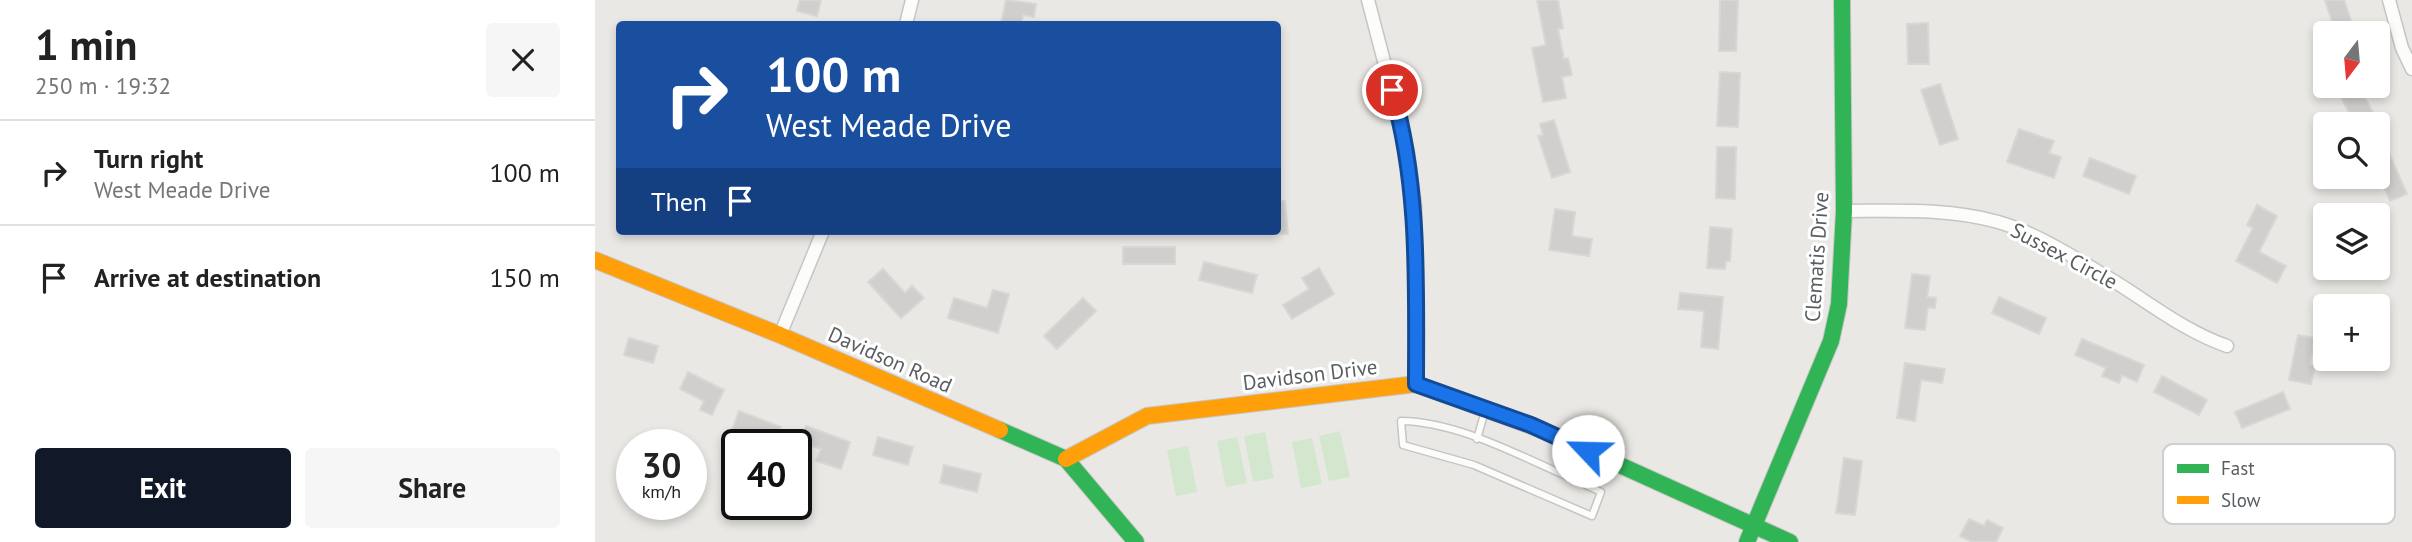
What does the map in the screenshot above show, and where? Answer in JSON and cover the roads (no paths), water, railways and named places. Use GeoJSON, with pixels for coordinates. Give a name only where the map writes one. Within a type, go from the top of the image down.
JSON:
{"type":"FeatureCollection","features":[{"type":"Feature","properties":{"kind":"street"},"geometry":{"type":"LineString","coordinates":[[907,21],[912,0]]}},
{"type":"Feature","properties":{"kind":"street"},"geometry":{"type":"LineString","coordinates":[[1368,0],[1408,153],[1415,206],[1416,384]]}},
{"type":"Feature","properties":{"kind":"street","name":"Clematis Drive"},"geometry":{"type":"LineString","coordinates":[[1748,542],[1832,341],[1839,304],[1844,211],[1842,0]]}},
{"type":"Feature","properties":{"kind":"street"},"geometry":{"type":"LineString","coordinates":[[2389,0],[2412,69]]}},
{"type":"Feature","properties":{"kind":"street","name":"Sussex Circle"},"geometry":{"type":"LineString","coordinates":[[1844,211],[1933,211],[1999,222],[2048,244],[2113,280],[2177,323],[2227,346]]}},
{"type":"Feature","properties":{"kind":"street"},"geometry":{"type":"LineString","coordinates":[[780,335],[821,235]]}},
{"type":"Feature","properties":{"kind":"street","name":"Davidson Road"},"geometry":{"type":"LineString","coordinates":[[595,260],[780,335],[1066,459],[1136,542]]}},
{"type":"Feature","properties":{"kind":"street","name":"Davidson Drive"},"geometry":{"type":"LineString","coordinates":[[1066,459],[1147,416],[1416,384],[1573,444],[1790,542]]}},
{"type":"Feature","properties":{"kind":"lane"},"geometry":{"type":"LineString","coordinates":[[1477,439],[1486,409]]}},
{"type":"Feature","properties":{"kind":"lane"},"geometry":{"type":"LineString","coordinates":[[1401,421],[1418,421],[1477,439],[1562,474],[1601,492],[1592,516],[1474,465],[1403,444],[1401,421]]}},
{"type":"Feature","properties":{"kind":"lane"},"geometry":{"type":"LineString","coordinates":[[1562,474],[1573,444]]}}]}
